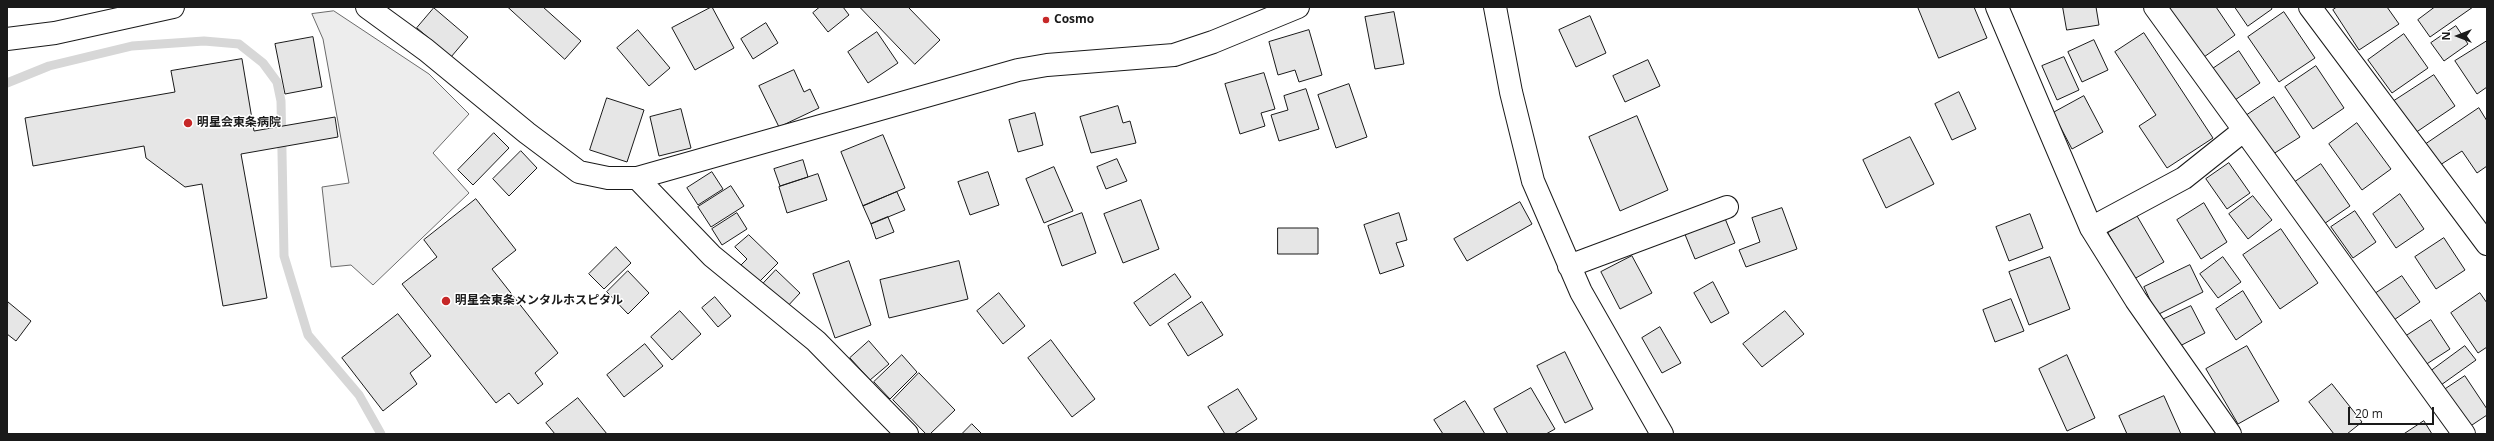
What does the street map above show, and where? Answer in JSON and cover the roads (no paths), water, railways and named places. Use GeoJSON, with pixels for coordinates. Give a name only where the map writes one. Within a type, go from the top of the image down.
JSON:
{"type":"FeatureCollection","features":[{"type":"Feature","properties":{"kind":"street"},"geometry":{"type":"LineString","coordinates":[[7,39],[55,33],[173,7]]}},
{"type":"Feature","properties":{"kind":"street"},"geometry":{"type":"LineString","coordinates":[[367,7],[426,50],[527,133],[579,172],[608,178],[637,178],[1018,70],[1047,65],[1174,55],[1213,42],[1298,7]]}},
{"type":"Feature","properties":{"kind":"street"},"geometry":{"type":"LineString","coordinates":[[1495,7],[1511,92],[1533,181],[1581,292],[1662,434]]}},
{"type":"Feature","properties":{"kind":"street"},"geometry":{"type":"LineString","coordinates":[[1997,7],[2091,228],[2136,300],[2230,434]]}},
{"type":"Feature","properties":{"kind":"street"},"geometry":{"type":"LineString","coordinates":[[2155,7],[2243,132],[2464,434]]}},
{"type":"Feature","properties":{"kind":"street"},"geometry":{"type":"LineString","coordinates":[[2310,7],[2487,244]]}},
{"type":"Feature","properties":{"kind":"street"},"geometry":{"type":"LineString","coordinates":[[2091,228],[2184,178],[2243,132]]}},
{"type":"Feature","properties":{"kind":"street"},"geometry":{"type":"LineString","coordinates":[[637,178],[712,256],[816,341],[907,434]]}},
{"type":"Feature","properties":{"kind":"street"},"geometry":{"type":"LineString","coordinates":[[1569,266],[1727,207]]}},
{"type":"Feature","properties":{"kind":"waterway"},"geometry":{"type":"LineString","coordinates":[[7,83],[49,66],[132,46],[204,41],[239,44],[263,63],[277,82],[281,101],[284,256],[308,335],[359,395],[381,434]]}},
{"type":"Feature","properties":{"kind":"place","name":"Cosmo"},"geometry":{"type":"Point","coordinates":[1046,20]}},
{"type":"Feature","properties":{"kind":"place","name":"明星会東条病院"},"geometry":{"type":"Point","coordinates":[188,123]}},
{"type":"Feature","properties":{"kind":"place","name":"明星会東条メンタルホスピタル"},"geometry":{"type":"Point","coordinates":[446,301]}}]}
